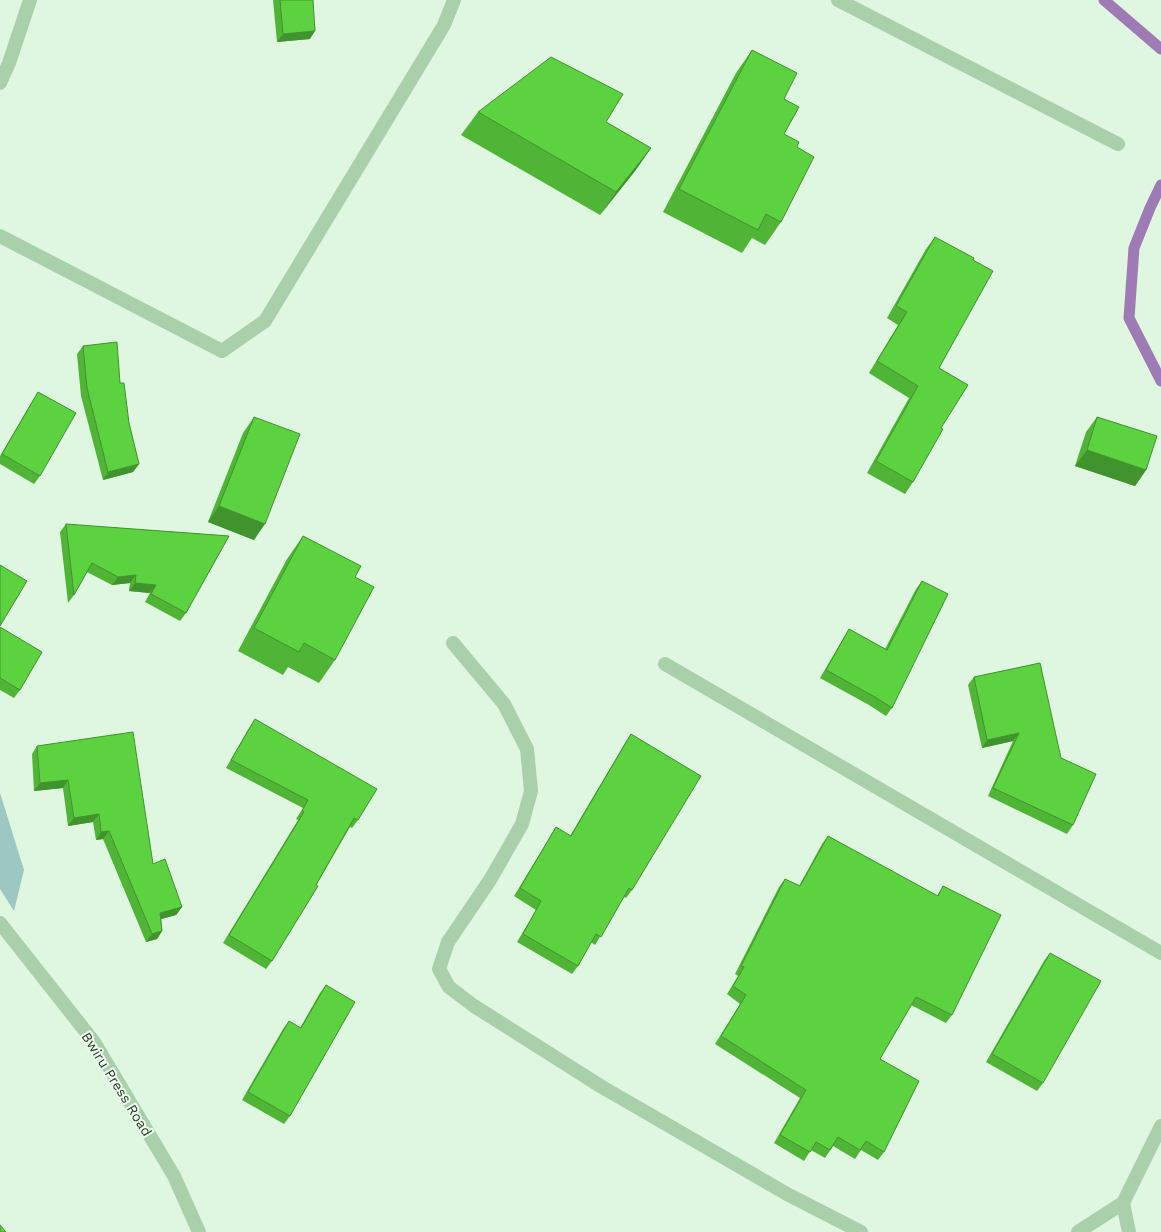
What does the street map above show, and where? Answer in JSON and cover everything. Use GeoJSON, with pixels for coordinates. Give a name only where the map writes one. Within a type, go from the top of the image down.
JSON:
{"type":"FeatureCollection","features":[{"type":"Feature","properties":{"kind":"street"},"geometry":{"type":"LineString","coordinates":[[0,84],[30,0]]}},
{"type":"Feature","properties":{"kind":"street"},"geometry":{"type":"LineString","coordinates":[[0,236],[222,351],[264,322],[444,25],[454,0]]}},
{"type":"Feature","properties":{"kind":"street"},"geometry":{"type":"LineString","coordinates":[[838,0],[1118,144]]}},
{"type":"Feature","properties":{"kind":"street"},"geometry":{"type":"LineString","coordinates":[[453,642],[504,704],[527,749],[531,791],[522,824],[490,880],[448,942],[439,969],[450,987],[474,1006],[602,1086],[788,1194],[860,1232]]}},
{"type":"Feature","properties":{"kind":"street"},"geometry":{"type":"LineString","coordinates":[[664,664],[1161,953]]}},
{"type":"Feature","properties":{"kind":"street","name":"Bwiru Press Road"},"geometry":{"type":"LineString","coordinates":[[0,923],[94,1042],[174,1176],[198,1232]]}},
{"type":"Feature","properties":{"kind":"street"},"geometry":{"type":"LineString","coordinates":[[1078,1232],[1123,1203],[1161,1126]]}},
{"type":"Feature","properties":{"kind":"street"},"geometry":{"type":"LineString","coordinates":[[1123,1203],[1129,1232]]}},
{"type":"Feature","properties":{"kind":"shaded area"},"geometry":{"type":"Polygon","coordinates":[[[0,793],[24,870],[14,911],[0,889],[0,793]]]}},
{"type":"Feature","properties":{"kind":"building"},"geometry":{"type":"Polygon","coordinates":[[[280,0],[313,0],[315,31],[283,34],[280,0]]]}},
{"type":"Feature","properties":{"kind":"building"},"geometry":{"type":"Polygon","coordinates":[[[752,50],[797,73],[784,99],[799,107],[784,134],[799,142],[797,147],[814,157],[781,222],[766,214],[758,230],[679,189],[752,50]]]}},
{"type":"Feature","properties":{"kind":"building"},"geometry":{"type":"Polygon","coordinates":[[[551,57],[623,94],[606,122],[651,148],[616,192],[478,112],[551,57]]]}},
{"type":"Feature","properties":{"kind":"building"},"geometry":{"type":"Polygon","coordinates":[[[935,237],[974,258],[973,260],[993,271],[939,368],[968,385],[941,428],[943,429],[913,482],[876,461],[918,386],[877,361],[907,312],[896,306],[935,237]]]}},
{"type":"Feature","properties":{"kind":"building"},"geometry":{"type":"Polygon","coordinates":[[[117,342],[120,383],[124,383],[129,423],[139,464],[108,472],[87,388],[83,346],[117,342]]]}},
{"type":"Feature","properties":{"kind":"building"},"geometry":{"type":"Polygon","coordinates":[[[38,392],[76,413],[40,476],[2,454],[38,392]]]}},
{"type":"Feature","properties":{"kind":"building"},"geometry":{"type":"Polygon","coordinates":[[[254,417],[300,434],[265,524],[219,506],[254,417]]]}},
{"type":"Feature","properties":{"kind":"building"},"geometry":{"type":"Polygon","coordinates":[[[1097,417],[1157,436],[1146,470],[1087,450],[1097,417]]]}},
{"type":"Feature","properties":{"kind":"building"},"geometry":{"type":"Polygon","coordinates":[[[66,524],[229,536],[186,613],[151,594],[156,585],[135,583],[136,575],[118,577],[92,563],[74,595],[66,524]]]}},
{"type":"Feature","properties":{"kind":"building"},"geometry":{"type":"Polygon","coordinates":[[[303,536],[361,566],[355,577],[374,587],[335,660],[304,643],[299,652],[254,628],[303,536]]]}},
{"type":"Feature","properties":{"kind":"building"},"geometry":{"type":"Polygon","coordinates":[[[0,565],[27,581],[0,626],[0,565]]]}},
{"type":"Feature","properties":{"kind":"building"},"geometry":{"type":"Polygon","coordinates":[[[922,581],[948,594],[892,708],[826,670],[849,629],[887,650],[922,581]]]}},
{"type":"Feature","properties":{"kind":"building"},"geometry":{"type":"Polygon","coordinates":[[[0,627],[42,652],[20,690],[0,678],[0,627]]]}},
{"type":"Feature","properties":{"kind":"building"},"geometry":{"type":"Polygon","coordinates":[[[1040,663],[1061,758],[1096,774],[1073,825],[993,788],[1019,733],[987,740],[974,677],[1040,663]]]}},
{"type":"Feature","properties":{"kind":"building"},"geometry":{"type":"Polygon","coordinates":[[[255,719],[377,789],[358,820],[354,818],[316,885],[318,886],[272,961],[229,935],[304,812],[302,811],[308,800],[231,760],[255,719]]]}},
{"type":"Feature","properties":{"kind":"building"},"geometry":{"type":"Polygon","coordinates":[[[133,732],[153,864],[165,859],[182,907],[160,913],[162,931],[152,934],[109,831],[101,832],[99,814],[74,818],[68,780],[40,783],[37,746],[133,732]]]}},
{"type":"Feature","properties":{"kind":"building"},"geometry":{"type":"Polygon","coordinates":[[[631,734],[701,776],[632,890],[629,888],[601,937],[596,934],[578,966],[523,934],[541,901],[520,888],[556,827],[571,836],[631,734]]]}},
{"type":"Feature","properties":{"kind":"building"},"geometry":{"type":"Polygon","coordinates":[[[828,836],[938,896],[943,886],[1001,915],[952,1015],[916,997],[880,1059],[919,1081],[884,1152],[866,1141],[860,1150],[838,1137],[830,1150],[816,1142],[810,1152],[780,1135],[806,1090],[721,1036],[746,995],[733,986],[744,967],[741,966],[785,879],[800,886],[828,836]]]}},
{"type":"Feature","properties":{"kind":"building"},"geometry":{"type":"Polygon","coordinates":[[[1050,953],[1101,981],[1043,1083],[992,1054],[1050,953]]]}},
{"type":"Feature","properties":{"kind":"building"},"geometry":{"type":"Polygon","coordinates":[[[326,985],[355,1002],[290,1116],[248,1092],[289,1021],[301,1028],[326,985]]]}},
{"type":"Feature","properties":{"kind":"building"},"geometry":{"type":"Polygon","coordinates":[[[0,1225],[6,1232],[0,1232],[0,1225]]]}},
{"type":"Feature","properties":{"kind":"waterway"},"geometry":{"type":"LineString","coordinates":[[1104,0],[1161,49]]}},
{"type":"Feature","properties":{"kind":"waterway"},"geometry":{"type":"LineString","coordinates":[[1161,185],[1134,248],[1129,318],[1161,381]]}}]}
